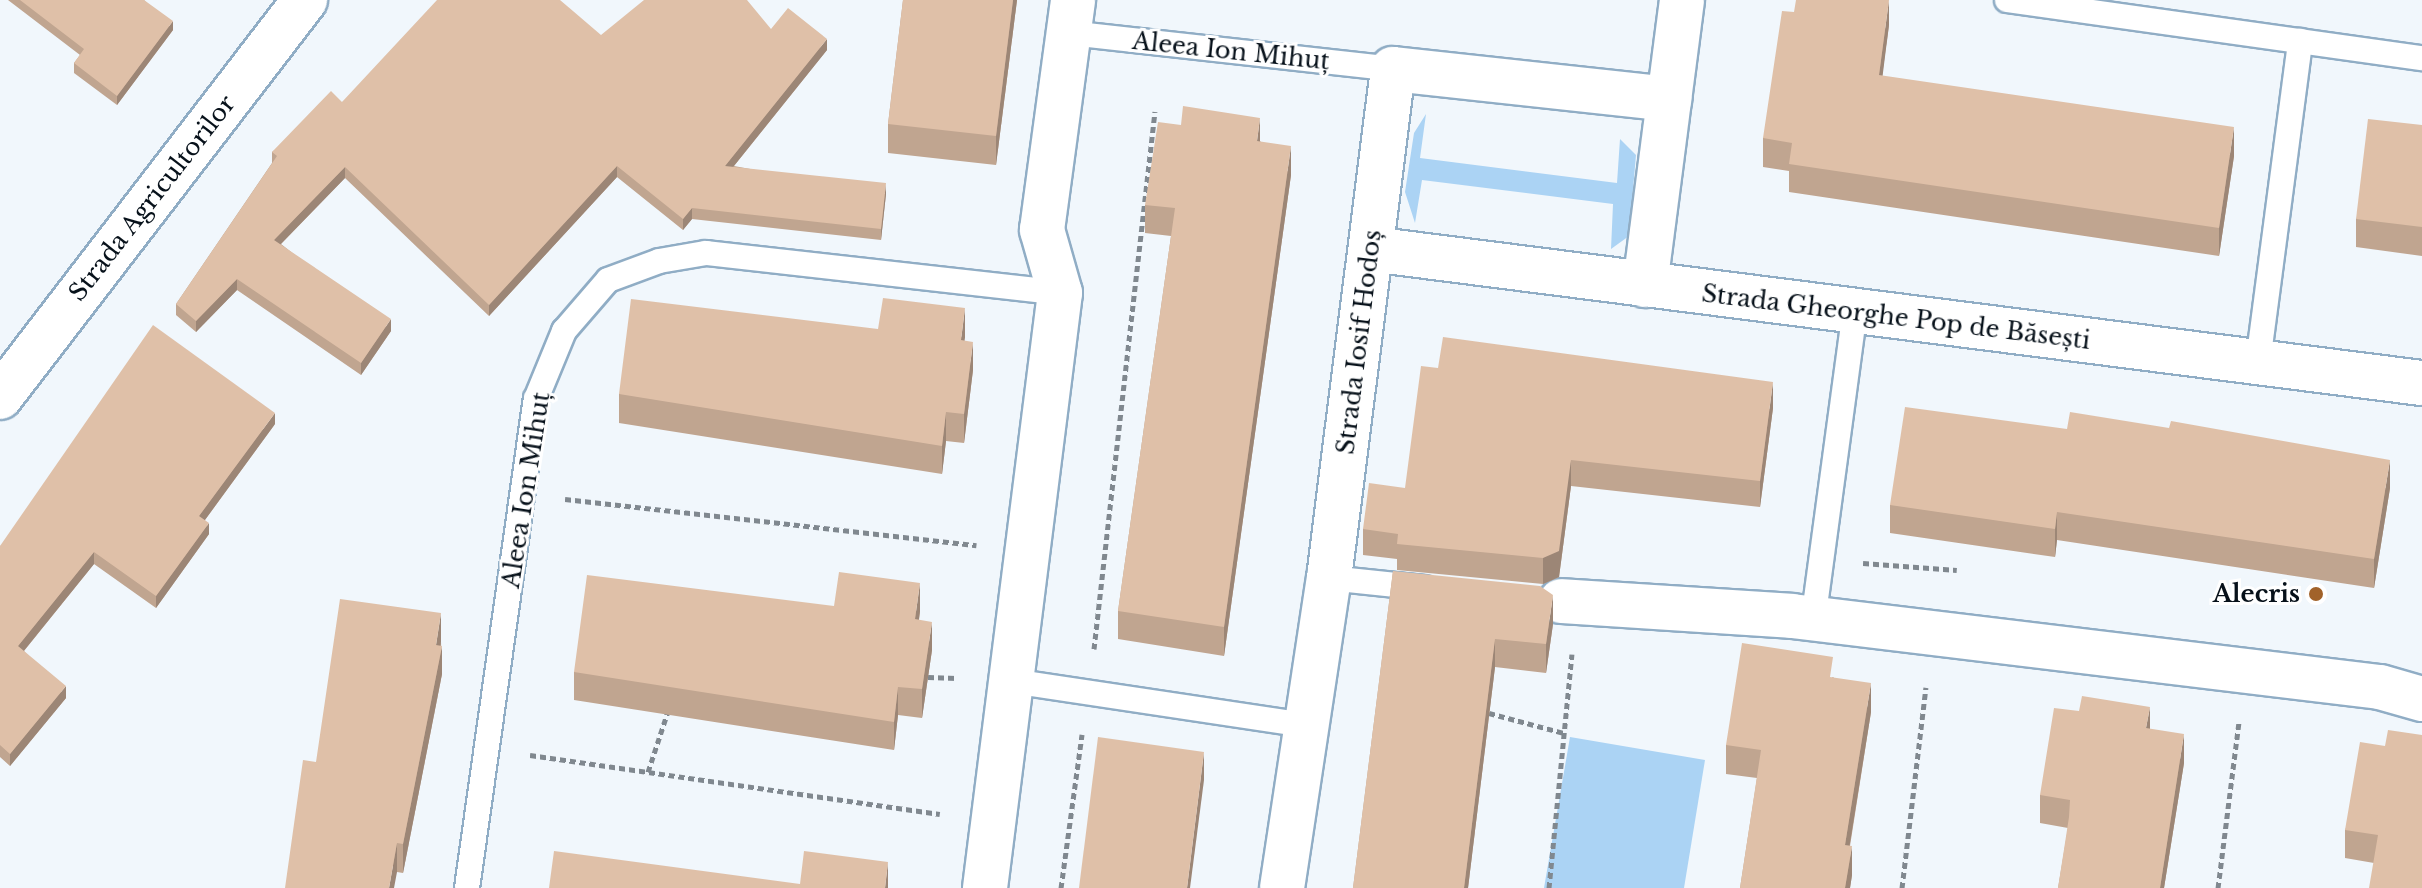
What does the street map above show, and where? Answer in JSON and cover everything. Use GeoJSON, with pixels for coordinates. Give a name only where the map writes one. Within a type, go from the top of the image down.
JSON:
{"type":"FeatureCollection","features":[{"type":"Feature","properties":{"kind":"street","name":"Strada Agricultorilor"},"geometry":{"type":"LineString","coordinates":[[0,397],[305,0]]}},
{"type":"Feature","properties":{"kind":"street"},"geometry":{"type":"LineString","coordinates":[[1645,285],[1682,0]]}},
{"type":"Feature","properties":{"kind":"street","name":"Aleea Ion Mihuț"},"geometry":{"type":"LineString","coordinates":[[985,888],[993,680],[1060,293],[1042,230],[1071,17]]}},
{"type":"Feature","properties":{"kind":"street"},"geometry":{"type":"LineString","coordinates":[[1393,69],[1669,99]]}},
{"type":"Feature","properties":{"kind":"street","name":"Strada Iosif Hodoș"},"geometry":{"type":"LineString","coordinates":[[1282,888],[1329,578],[1393,69]]}},
{"type":"Feature","properties":{"kind":"street","name":"Strada Gheorghe Pop de Băsești"},"geometry":{"type":"LineString","coordinates":[[1371,249],[2422,383]]}},
{"type":"Feature","properties":{"kind":"street"},"geometry":{"type":"LineString","coordinates":[[1557,600],[1813,621],[2380,687],[2422,699]]}},
{"type":"Feature","properties":{"kind":"lane"},"geometry":{"type":"LineString","coordinates":[[2007,0],[2422,58]]}},
{"type":"Feature","properties":{"kind":"lane","name":"Aleea Ion Mihuț"},"geometry":{"type":"LineString","coordinates":[[1071,17],[1393,69]]}},
{"type":"Feature","properties":{"kind":"lane"},"geometry":{"type":"LineString","coordinates":[[2258,362],[2300,41]]}},
{"type":"Feature","properties":{"kind":"lane","name":"Aleea Ion Mihuț"},"geometry":{"type":"LineString","coordinates":[[467,888],[536,399],[564,331],[608,280],[659,261],[706,253],[1060,293]]}},
{"type":"Feature","properties":{"kind":"lane"},"geometry":{"type":"LineString","coordinates":[[1813,621],[1855,312]]}},
{"type":"Feature","properties":{"kind":"lane"},"geometry":{"type":"LineString","coordinates":[[1329,578],[1443,589]]}},
{"type":"Feature","properties":{"kind":"lane"},"geometry":{"type":"LineString","coordinates":[[993,680],[1306,725]]}},
{"type":"Feature","properties":{"kind":"path"},"geometry":{"type":"LineString","coordinates":[[1061,888],[1088,692],[1155,111]]}},
{"type":"Feature","properties":{"kind":"path"},"geometry":{"type":"LineString","coordinates":[[523,495],[989,546]]}},
{"type":"Feature","properties":{"kind":"path"},"geometry":{"type":"LineString","coordinates":[[1549,888],[1564,733],[1557,600]]}},
{"type":"Feature","properties":{"kind":"path"},"geometry":{"type":"LineString","coordinates":[[1902,888],[1933,635]]}},
{"type":"Feature","properties":{"kind":"path"},"geometry":{"type":"LineString","coordinates":[[2218,888],[2245,671]]}},
{"type":"Feature","properties":{"kind":"path"},"geometry":{"type":"LineString","coordinates":[[928,677],[993,680]]}},
{"type":"Feature","properties":{"kind":"path"},"geometry":{"type":"LineString","coordinates":[[648,772],[670,704]]}},
{"type":"Feature","properties":{"kind":"path"},"geometry":{"type":"LineString","coordinates":[[1489,713],[1564,733]]}},
{"type":"Feature","properties":{"kind":"path"},"geometry":{"type":"LineString","coordinates":[[487,749],[945,814]]}},
{"type":"Feature","properties":{"kind":"shaded area"},"geometry":{"type":"Polygon","coordinates":[[[1426,114],[1420,158],[1617,183],[1620,139],[1636,155],[1629,236],[1611,249],[1613,204],[1422,180],[1415,223],[1405,192],[1414,133],[1426,114]]]}},
{"type":"Feature","properties":{"kind":"shaded area"},"geometry":{"type":"Polygon","coordinates":[[[1570,737],[1705,760],[1684,888],[1544,888],[1570,737]]]}},
{"type":"Feature","properties":{"kind":"building"},"geometry":{"type":"Polygon","coordinates":[[[20,0],[144,0],[173,21],[117,96],[74,63],[84,49],[20,0]]]}},
{"type":"Feature","properties":{"kind":"building"},"geometry":{"type":"Polygon","coordinates":[[[437,0],[560,0],[601,35],[644,0],[747,0],[771,29],[788,8],[827,39],[725,166],[886,183],[881,229],[692,208],[683,219],[617,166],[489,305],[345,167],[274,240],[391,319],[361,363],[237,279],[196,321],[176,304],[277,156],[272,152],[331,91],[342,102],[437,0]]]}},
{"type":"Feature","properties":{"kind":"building"},"geometry":{"type":"Polygon","coordinates":[[[903,0],[1013,0],[996,136],[888,124],[903,0]]]}},
{"type":"Feature","properties":{"kind":"building"},"geometry":{"type":"Polygon","coordinates":[[[1796,0],[1889,0],[1879,75],[2234,127],[2219,228],[1789,164],[1792,143],[1763,138],[1782,11],[1794,12],[1796,0]]]}},
{"type":"Feature","properties":{"kind":"building"},"geometry":{"type":"Polygon","coordinates":[[[1183,106],[1260,118],[1257,141],[1291,146],[1224,627],[1118,611],[1175,208],[1145,205],[1158,122],[1181,125],[1183,106]]]}},
{"type":"Feature","properties":{"kind":"building"},"geometry":{"type":"Polygon","coordinates":[[[2368,119],[2422,125],[2422,227],[2356,219],[2368,119]]]}},
{"type":"Feature","properties":{"kind":"building"},"geometry":{"type":"Polygon","coordinates":[[[883,298],[965,308],[961,340],[973,342],[964,414],[946,412],[942,446],[619,394],[631,299],[878,329],[883,298]]]}},
{"type":"Feature","properties":{"kind":"building"},"geometry":{"type":"Polygon","coordinates":[[[153,325],[275,413],[199,516],[209,523],[156,596],[94,552],[18,646],[66,686],[10,754],[0,745],[0,546],[153,325]]]}},
{"type":"Feature","properties":{"kind":"building"},"geometry":{"type":"Polygon","coordinates":[[[1443,337],[1773,382],[1760,481],[1571,460],[1559,551],[1543,558],[1397,544],[1398,534],[1363,529],[1369,483],[1405,488],[1421,366],[1438,368],[1443,337]]]}},
{"type":"Feature","properties":{"kind":"building"},"geometry":{"type":"Polygon","coordinates":[[[1905,407],[2067,429],[2070,412],[2169,428],[2171,421],[2390,460],[2374,559],[2057,512],[2055,529],[1890,505],[1905,407]]]}},
{"type":"Feature","properties":{"kind":"building"},"geometry":{"type":"Polygon","coordinates":[[[1393,571],[1540,586],[1553,595],[1546,644],[1495,639],[1464,888],[1353,888],[1393,571]]]}},
{"type":"Feature","properties":{"kind":"building"},"geometry":{"type":"Polygon","coordinates":[[[839,572],[920,583],[915,619],[932,622],[922,689],[898,687],[894,722],[574,672],[587,575],[834,606],[839,572]]]}},
{"type":"Feature","properties":{"kind":"building"},"geometry":{"type":"Polygon","coordinates":[[[340,599],[441,613],[436,645],[442,646],[403,844],[397,843],[389,888],[285,888],[303,760],[316,762],[340,599]]]}},
{"type":"Feature","properties":{"kind":"building"},"geometry":{"type":"Polygon","coordinates":[[[1742,643],[1833,657],[1830,677],[1871,683],[1845,845],[1852,846],[1845,888],[1740,888],[1761,750],[1726,745],[1742,643]]]}},
{"type":"Feature","properties":{"kind":"building"},"geometry":{"type":"Polygon","coordinates":[[[2082,696],[2150,707],[2146,728],[2184,734],[2160,888],[2058,888],[2070,800],[2040,795],[2054,708],[2079,711],[2082,696]]]}},
{"type":"Feature","properties":{"kind":"building"},"geometry":{"type":"Polygon","coordinates":[[[2388,730],[2422,735],[2422,888],[2369,888],[2378,835],[2345,830],[2360,742],[2385,746],[2388,730]]]}},
{"type":"Feature","properties":{"kind":"building"},"geometry":{"type":"Polygon","coordinates":[[[1098,737],[1204,752],[1187,888],[1079,888],[1098,737]]]}},
{"type":"Feature","properties":{"kind":"building"},"geometry":{"type":"Polygon","coordinates":[[[554,851],[800,884],[804,851],[888,862],[885,888],[549,888],[554,851]]]}},
{"type":"Feature","properties":{"kind":"place","name":"Alecris"},"geometry":{"type":"Point","coordinates":[2316,594]}}]}
